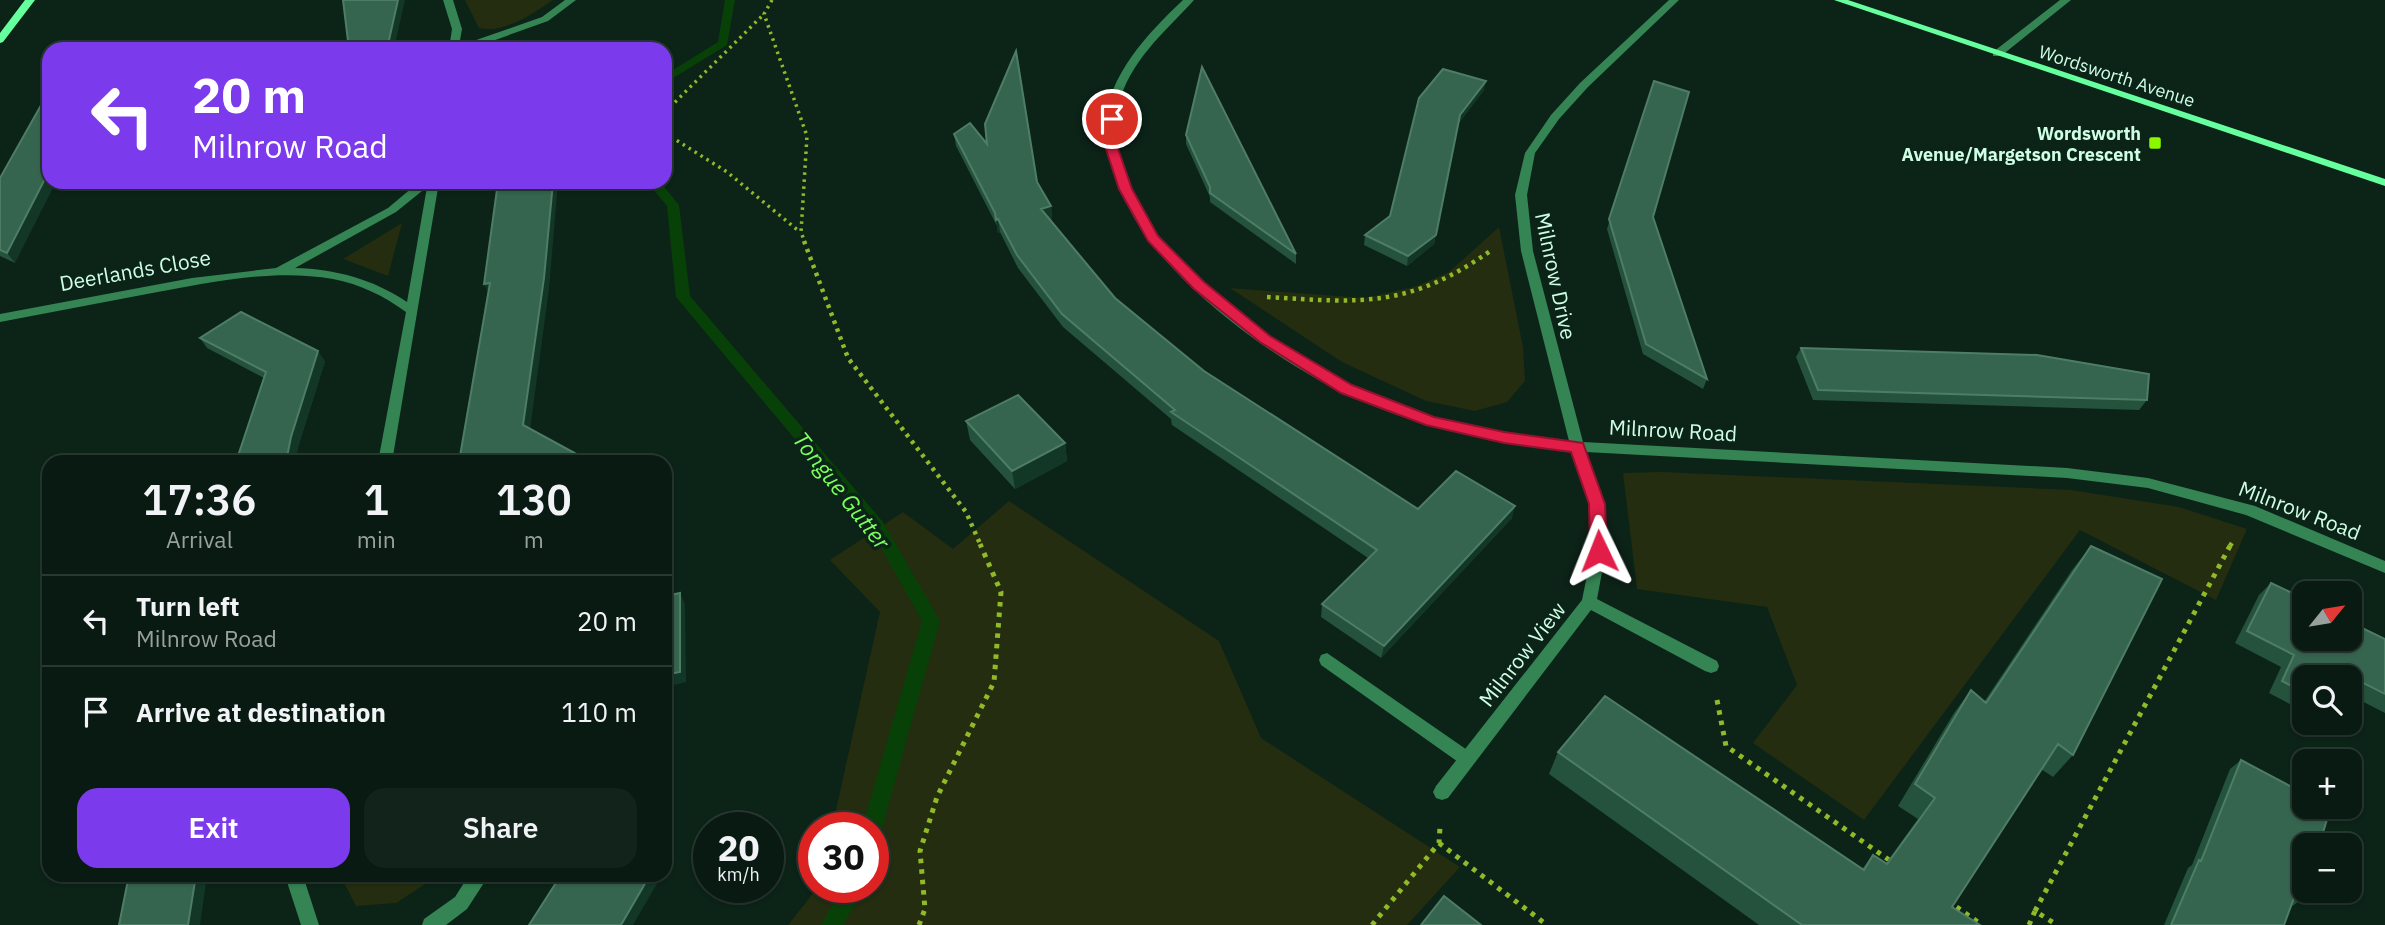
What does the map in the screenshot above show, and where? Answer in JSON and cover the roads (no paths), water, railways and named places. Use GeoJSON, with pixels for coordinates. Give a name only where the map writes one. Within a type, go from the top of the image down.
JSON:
{"type":"FeatureCollection","features":[{"type":"Feature","properties":{"kind":"street"},"geometry":{"type":"LineString","coordinates":[[0,40],[30,0]]}},
{"type":"Feature","properties":{"kind":"street"},"geometry":{"type":"LineString","coordinates":[[448,0],[457,29],[455,42]]}},
{"type":"Feature","properties":{"kind":"street"},"geometry":{"type":"LineString","coordinates":[[481,42],[545,19],[571,0]]}},
{"type":"Feature","properties":{"kind":"street","name":"Milnrow Road"},"geometry":{"type":"LineString","coordinates":[[1189,0],[1136,54],[1115,98],[1109,140],[1126,189],[1153,238],[1209,293],[1265,339],[1346,389],[1431,421],[1504,437],[1577,447],[2067,473],[2148,483],[2250,510],[2385,567]]}},
{"type":"Feature","properties":{"kind":"street","name":"Milnrow Drive"},"geometry":{"type":"LineString","coordinates":[[1577,447],[1527,251],[1521,195],[1531,153],[1555,117],[1584,85],[1674,0]]}},
{"type":"Feature","properties":{"kind":"street","name":"Wordsworth Avenue"},"geometry":{"type":"LineString","coordinates":[[1839,0],[2385,183]]}},
{"type":"Feature","properties":{"kind":"street"},"geometry":{"type":"LineString","coordinates":[[1997,54],[2066,0]]}},
{"type":"Feature","properties":{"kind":"street","name":"Deerlands Close"},"geometry":{"type":"LineString","coordinates":[[279,272],[392,210],[418,189]]}},
{"type":"Feature","properties":{"kind":"street"},"geometry":{"type":"LineString","coordinates":[[386,455],[432,189]]}},
{"type":"Feature","properties":{"kind":"street","name":"Deerlands Close"},"geometry":{"type":"LineString","coordinates":[[0,318],[187,283],[279,272],[324,275],[360,282],[391,295],[412,311]]}},
{"type":"Feature","properties":{"kind":"street","name":"Milnrow View"},"geometry":{"type":"LineString","coordinates":[[1442,792],[1589,602],[1599,551],[1597,504],[1577,447]]}},
{"type":"Feature","properties":{"kind":"street"},"geometry":{"type":"LineString","coordinates":[[1589,602],[1711,666]]}},
{"type":"Feature","properties":{"kind":"street"},"geometry":{"type":"LineString","coordinates":[[1327,660],[1467,759]]}},
{"type":"Feature","properties":{"kind":"street"},"geometry":{"type":"LineString","coordinates":[[297,882],[310,925]]}},
{"type":"Feature","properties":{"kind":"street"},"geometry":{"type":"LineString","coordinates":[[431,925],[461,903],[475,882]]}},
{"type":"Feature","properties":{"kind":"waterway","name":"Tongue Gutter"},"geometry":{"type":"LineString","coordinates":[[672,76],[723,43],[730,0]]}},
{"type":"Feature","properties":{"kind":"waterway","name":"Tongue Gutter"},"geometry":{"type":"LineString","coordinates":[[659,189],[673,205],[683,297],[877,526],[931,621],[877,812]]}},
{"type":"Feature","properties":{"kind":"waterway","name":"Tongue Gutter"},"geometry":{"type":"LineString","coordinates":[[831,925],[845,903]]}},
{"type":"Feature","properties":{"kind":"place","name":"Wordsworth Avenue/Margetson Crescent"},"geometry":{"type":"Point","coordinates":[2155,143]}}]}
